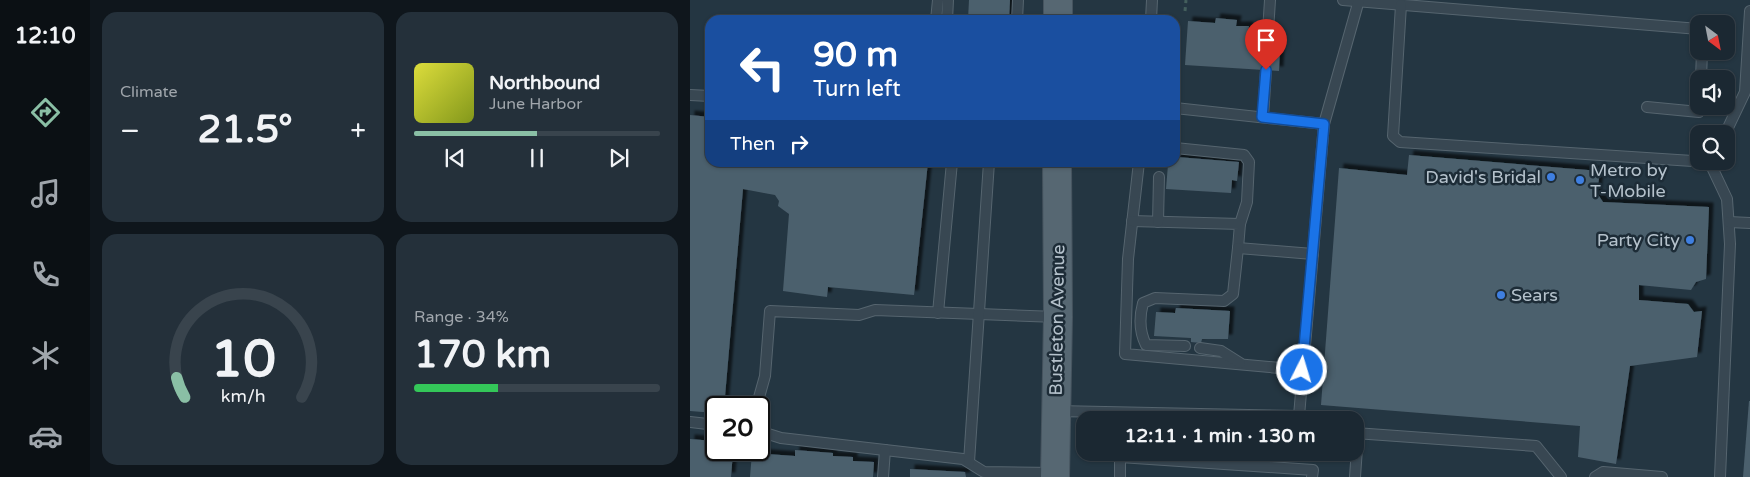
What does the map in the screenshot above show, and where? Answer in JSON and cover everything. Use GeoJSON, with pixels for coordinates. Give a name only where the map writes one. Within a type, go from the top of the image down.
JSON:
{"type":"FeatureCollection","features":[{"type":"Feature","properties":{"kind":"main road"},"geometry":{"type":"LineString","coordinates":[[1058,0],[1058,15]]}},
{"type":"Feature","properties":{"kind":"main road","name":"Bustleton Avenue"},"geometry":{"type":"LineString","coordinates":[[1055,475],[1058,317],[1057,167]]}},
{"type":"Feature","properties":{"kind":"lane"},"geometry":{"type":"LineString","coordinates":[[936,15],[938,0]]}},
{"type":"Feature","properties":{"kind":"lane"},"geometry":{"type":"LineString","coordinates":[[947,15],[948,0]]}},
{"type":"Feature","properties":{"kind":"lane"},"geometry":{"type":"LineString","coordinates":[[1017,15],[1018,0]]}},
{"type":"Feature","properties":{"kind":"lane"},"geometry":{"type":"LineString","coordinates":[[1151,15],[1152,0]]}},
{"type":"Feature","properties":{"kind":"lane"},"geometry":{"type":"LineString","coordinates":[[1267,47],[1270,0]]}},
{"type":"Feature","properties":{"kind":"lane"},"geometry":{"type":"LineString","coordinates":[[1343,0],[1690,28]]}},
{"type":"Feature","properties":{"kind":"lane"},"geometry":{"type":"LineString","coordinates":[[1303,411],[1302,370],[1324,124],[1359,0]]}},
{"type":"Feature","properties":{"kind":"lane"},"geometry":{"type":"LineString","coordinates":[[1401,5],[1393,136],[1400,142],[1690,161]]}},
{"type":"Feature","properties":{"kind":"lane"},"geometry":{"type":"LineString","coordinates":[[1729,125],[1745,92],[1749,66],[1750,11]]}},
{"type":"Feature","properties":{"kind":"lane"},"geometry":{"type":"LineString","coordinates":[[1262,117],[1266,70]]}},
{"type":"Feature","properties":{"kind":"lane"},"geometry":{"type":"LineString","coordinates":[[690,95],[705,96]]}},
{"type":"Feature","properties":{"kind":"lane"},"geometry":{"type":"LineString","coordinates":[[1648,108],[1690,111]]}},
{"type":"Feature","properties":{"kind":"lane"},"geometry":{"type":"LineString","coordinates":[[1180,109],[1324,124]]}},
{"type":"Feature","properties":{"kind":"lane"},"geometry":{"type":"LineString","coordinates":[[1180,149],[1244,155],[1248,162],[1247,202],[1240,224],[1233,294],[1224,301],[1155,298],[1143,303],[1140,313],[1140,334],[1146,345],[1185,346]]}},
{"type":"Feature","properties":{"kind":"lane"},"geometry":{"type":"LineString","coordinates":[[938,313],[952,167]]}},
{"type":"Feature","properties":{"kind":"lane"},"geometry":{"type":"LineString","coordinates":[[969,462],[989,167]]}},
{"type":"Feature","properties":{"kind":"lane"},"geometry":{"type":"LineString","coordinates":[[1138,167],[1128,259],[1125,354],[1302,370]]}},
{"type":"Feature","properties":{"kind":"lane"},"geometry":{"type":"LineString","coordinates":[[1714,170],[1727,198],[1730,244],[1720,477]]}},
{"type":"Feature","properties":{"kind":"lane"},"geometry":{"type":"LineString","coordinates":[[1158,222],[1159,177]]}},
{"type":"Feature","properties":{"kind":"lane"},"geometry":{"type":"LineString","coordinates":[[1132,221],[1240,224]]}},
{"type":"Feature","properties":{"kind":"lane"},"geometry":{"type":"LineString","coordinates":[[1729,222],[1750,223]]}},
{"type":"Feature","properties":{"kind":"lane"},"geometry":{"type":"LineString","coordinates":[[1238,248],[1313,254]]}},
{"type":"Feature","properties":{"kind":"lane"},"geometry":{"type":"LineString","coordinates":[[759,396],[765,376],[770,311],[859,315],[875,310],[1058,317]]}},
{"type":"Feature","properties":{"kind":"lane"},"geometry":{"type":"LineString","coordinates":[[1200,348],[1221,351],[1242,364]]}},
{"type":"Feature","properties":{"kind":"lane"},"geometry":{"type":"LineString","coordinates":[[1056,411],[1076,412]]}},
{"type":"Feature","properties":{"kind":"lane"},"geometry":{"type":"LineString","coordinates":[[690,422],[705,424]]}},
{"type":"Feature","properties":{"kind":"lane"},"geometry":{"type":"LineString","coordinates":[[770,434],[781,438],[964,459],[984,474],[1055,475]]}},
{"type":"Feature","properties":{"kind":"lane"},"geometry":{"type":"LineString","coordinates":[[1364,434],[1536,446],[1561,477]]}},
{"type":"Feature","properties":{"kind":"lane"},"geometry":{"type":"LineString","coordinates":[[883,477],[888,450]]}},
{"type":"Feature","properties":{"kind":"lane"},"geometry":{"type":"LineString","coordinates":[[888,450],[888,477]]}},
{"type":"Feature","properties":{"kind":"lane"},"geometry":{"type":"LineString","coordinates":[[1120,461],[1120,477]]}},
{"type":"Feature","properties":{"kind":"lane"},"geometry":{"type":"LineString","coordinates":[[1217,461],[1313,470],[1312,477]]}},
{"type":"Feature","properties":{"kind":"lane"},"geometry":{"type":"LineString","coordinates":[[1356,461],[1356,477]]}},
{"type":"Feature","properties":{"kind":"lane"},"geometry":{"type":"LineString","coordinates":[[1595,477],[1603,472],[1662,477]]}},
{"type":"Feature","properties":{"kind":"path"},"geometry":{"type":"LineString","coordinates":[[1185,11],[1186,0]]}},
{"type":"Feature","properties":{"kind":"building"},"geometry":{"type":"Polygon","coordinates":[[[969,0],[1010,0],[1009,15],[968,15],[969,0]]]}},
{"type":"Feature","properties":{"kind":"building"},"geometry":{"type":"Polygon","coordinates":[[[1216,18],[1237,20],[1236,26],[1249,26],[1247,46],[1280,48],[1279,71],[1185,65],[1188,21],[1215,23],[1216,18]]]}},
{"type":"Feature","properties":{"kind":"building"},"geometry":{"type":"Polygon","coordinates":[[[690,115],[705,116],[705,167],[927,167],[914,295],[828,287],[827,297],[783,291],[789,214],[778,206],[779,201],[775,195],[743,189],[725,396],[705,396],[705,412],[690,411],[690,115]]]}},
{"type":"Feature","properties":{"kind":"building"},"geometry":{"type":"Polygon","coordinates":[[[1409,155],[1600,171],[1597,193],[1603,202],[1709,207],[1706,279],[1696,282],[1691,290],[1639,285],[1639,300],[1688,304],[1694,312],[1702,311],[1697,357],[1630,366],[1616,464],[1578,457],[1580,426],[1321,405],[1339,168],[1407,175],[1409,155]]]}},
{"type":"Feature","properties":{"kind":"building"},"geometry":{"type":"Polygon","coordinates":[[[1180,157],[1239,162],[1237,181],[1232,180],[1231,193],[1166,189],[1168,167],[1180,167],[1180,157]]]}},
{"type":"Feature","properties":{"kind":"building"},"geometry":{"type":"Polygon","coordinates":[[[1176,308],[1230,311],[1228,339],[1202,339],[1201,343],[1191,342],[1191,338],[1154,336],[1156,312],[1175,313],[1176,308]]]}},
{"type":"Feature","properties":{"kind":"building"},"geometry":{"type":"Polygon","coordinates":[[[1749,401],[1750,477],[1743,477],[1749,401]]]}},
{"type":"Feature","properties":{"kind":"building"},"geometry":{"type":"Polygon","coordinates":[[[690,439],[705,440],[705,461],[732,461],[731,477],[690,477],[690,439]]]}},
{"type":"Feature","properties":{"kind":"building"},"geometry":{"type":"Polygon","coordinates":[[[795,450],[833,453],[833,456],[853,457],[853,461],[874,462],[873,477],[750,477],[751,461],[770,461],[770,454],[795,456],[795,450]]]}},
{"type":"Feature","properties":{"kind":"building"},"geometry":{"type":"Polygon","coordinates":[[[910,469],[965,472],[966,477],[910,477],[910,469]]]}},
{"type":"Feature","properties":{"kind":"place","name":"David's Bridal"},"geometry":{"type":"Point","coordinates":[1551,177]}},
{"type":"Feature","properties":{"kind":"place","name":"Metro by T-Mobile"},"geometry":{"type":"Point","coordinates":[1580,180]}},
{"type":"Feature","properties":{"kind":"place","name":"Party City"},"geometry":{"type":"Point","coordinates":[1690,240]}},
{"type":"Feature","properties":{"kind":"place","name":"Sears"},"geometry":{"type":"Point","coordinates":[1501,295]}},
{"type":"Feature","properties":{"kind":"route"},"geometry":{"type":"LineString","coordinates":[[1266,70],[1262,117],[1324,124],[1302,370]]}}]}
